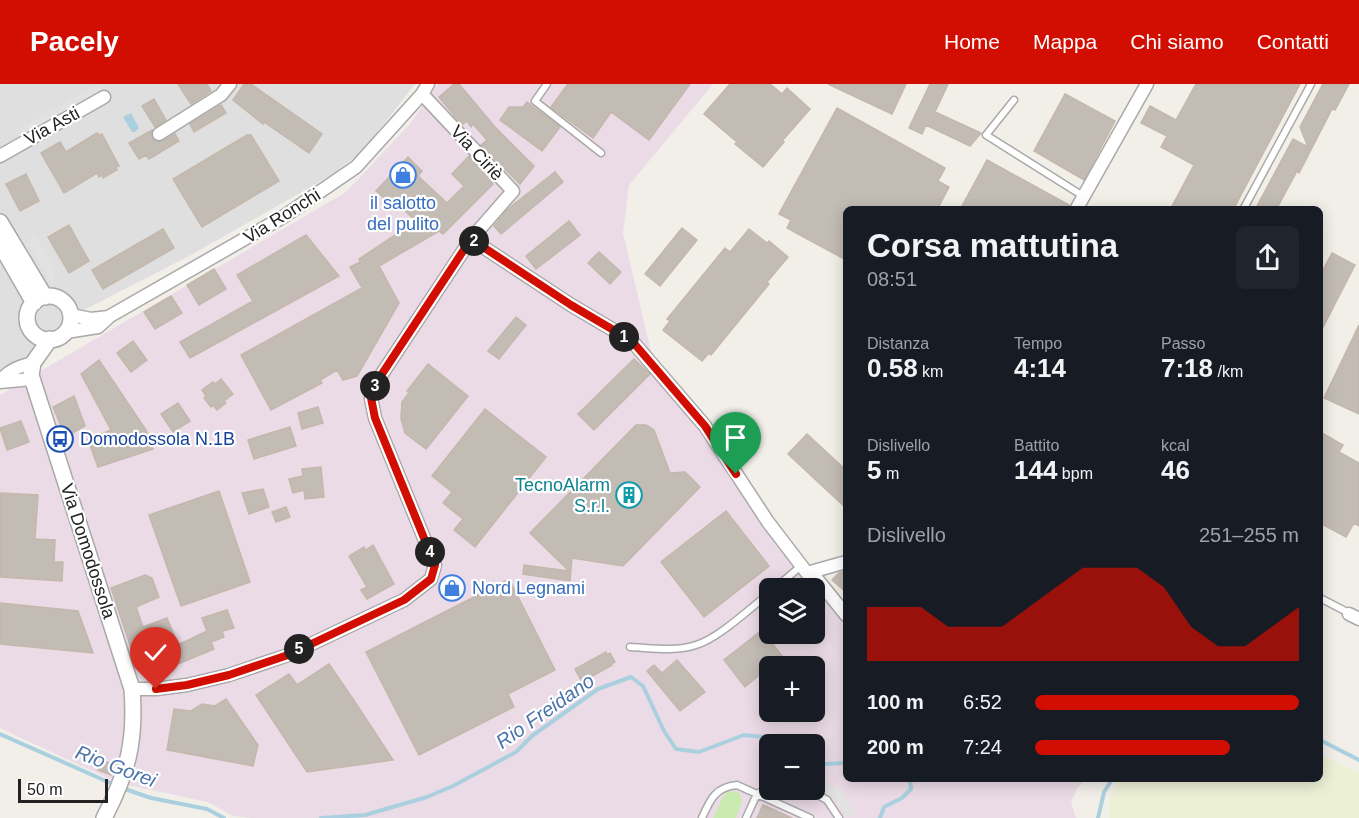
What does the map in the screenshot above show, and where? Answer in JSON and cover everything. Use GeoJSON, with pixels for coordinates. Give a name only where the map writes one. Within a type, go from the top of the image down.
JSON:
{"type":"FeatureCollection","features":[{"type":"Feature","properties":{"kind":"street"},"geometry":{"type":"LineString","coordinates":[[159,134],[221,95],[230,84]]}},
{"type":"Feature","properties":{"kind":"street"},"geometry":{"type":"LineString","coordinates":[[1078,206],[1148,84]]}},
{"type":"Feature","properties":{"kind":"street","name":"Via Ciriè"},"geometry":{"type":"LineString","coordinates":[[132,689],[187,685],[229,675],[288,655],[404,600],[431,579],[435,565],[375,418],[371,398],[376,383],[471,239],[513,191],[425,89]]}},
{"type":"Feature","properties":{"kind":"street","name":"Via Ronchi"},"geometry":{"type":"LineString","coordinates":[[66,332],[98,327],[110,316],[283,217],[356,167],[425,89]]}},
{"type":"Feature","properties":{"kind":"street","name":"Via Asti"},"geometry":{"type":"LineString","coordinates":[[0,156],[104,97]]}},
{"type":"Feature","properties":{"kind":"street"},"geometry":{"type":"LineString","coordinates":[[0,222],[39,300]]}},
{"type":"Feature","properties":{"kind":"street"},"geometry":{"type":"LineString","coordinates":[[471,239],[571,305],[632,341],[705,426],[768,522],[805,569],[817,579],[843,611]]}},
{"type":"Feature","properties":{"kind":"street"},"geometry":{"type":"LineString","coordinates":[[0,244],[39,300]]}},
{"type":"Feature","properties":{"kind":"street"},"geometry":{"type":"LineString","coordinates":[[57,297],[62,300],[71,315],[66,332],[61,336],[44,338],[32,331],[28,319],[30,308],[39,300],[57,297]]}},
{"type":"Feature","properties":{"kind":"street","name":"Via Ronchi"},"geometry":{"type":"LineString","coordinates":[[71,315],[91,319],[110,316]]}},
{"type":"Feature","properties":{"kind":"street"},"geometry":{"type":"LineString","coordinates":[[0,381],[5,375],[35,359],[44,338]]}},
{"type":"Feature","properties":{"kind":"street","name":"Via Domodossola"},"geometry":{"type":"LineString","coordinates":[[35,359],[31,371],[32,380],[132,689],[134,720],[131,749],[122,780],[104,818]]}},
{"type":"Feature","properties":{"kind":"street"},"geometry":{"type":"LineString","coordinates":[[0,381],[32,380]]}},
{"type":"Feature","properties":{"kind":"street"},"geometry":{"type":"LineString","coordinates":[[805,569],[843,563]]}},
{"type":"Feature","properties":{"kind":"lane"},"geometry":{"type":"LineString","coordinates":[[547,84],[535,101],[601,153]]}},
{"type":"Feature","properties":{"kind":"lane"},"geometry":{"type":"LineString","coordinates":[[1245,206],[1311,84]]}},
{"type":"Feature","properties":{"kind":"lane"},"geometry":{"type":"LineString","coordinates":[[1014,100],[986,135],[1084,196]]}},
{"type":"Feature","properties":{"kind":"lane"},"geometry":{"type":"LineString","coordinates":[[791,578],[805,569]]}},
{"type":"Feature","properties":{"kind":"lane"},"geometry":{"type":"LineString","coordinates":[[1323,600],[1354,616]]}},
{"type":"Feature","properties":{"kind":"lane"},"geometry":{"type":"LineString","coordinates":[[630,648],[671,649],[695,646],[709,640],[759,601]]}},
{"type":"Feature","properties":{"kind":"lane"},"geometry":{"type":"LineString","coordinates":[[702,818],[710,801],[726,786],[737,785],[810,818]]}},
{"type":"Feature","properties":{"kind":"lane"},"geometry":{"type":"LineString","coordinates":[[746,818],[757,794]]}},
{"type":"Feature","properties":{"kind":"lane"},"geometry":{"type":"LineString","coordinates":[[825,799],[839,818]]}},
{"type":"Feature","properties":{"kind":"shaded area"},"geometry":{"type":"Polygon","coordinates":[[[0,84],[415,84],[362,152],[328,177],[191,255],[84,310],[35,352],[0,370],[0,84]]]}},
{"type":"Feature","properties":{"kind":"shaded area"},"geometry":{"type":"Polygon","coordinates":[[[99,84],[105,92],[21,140],[15,131],[99,84]]]}},
{"type":"Feature","properties":{"kind":"shaded area"},"geometry":{"type":"Polygon","coordinates":[[[438,84],[713,84],[629,185],[623,233],[653,360],[774,522],[821,578],[759,578],[759,644],[825,644],[825,583],[843,604],[843,782],[1084,782],[1078,787],[1071,802],[1076,818],[252,818],[233,816],[208,802],[118,783],[0,728],[0,395],[346,192],[409,125],[438,84]]]}},
{"type":"Feature","properties":{"kind":"shaded area"},"geometry":{"type":"Polygon","coordinates":[[[34,233],[56,270],[52,283],[30,246],[34,233]]]}},
{"type":"Feature","properties":{"kind":"shaded area"},"geometry":{"type":"Polygon","coordinates":[[[825,781],[837,788],[850,803],[856,815],[847,818],[840,806],[825,792],[825,781]]]}},
{"type":"Feature","properties":{"kind":"green space"},"geometry":{"type":"Polygon","coordinates":[[[1323,756],[1359,773],[1359,818],[1109,818],[1111,797],[1118,782],[1323,782],[1323,756]]]}},
{"type":"Feature","properties":{"kind":"green space"},"geometry":{"type":"Polygon","coordinates":[[[736,791],[740,794],[742,802],[736,818],[713,818],[724,795],[727,792],[736,791]]]}},
{"type":"Feature","properties":{"kind":"water"},"geometry":{"type":"Polygon","coordinates":[[[131,113],[139,128],[135,132],[132,132],[123,117],[131,113]]]}},
{"type":"Feature","properties":{"kind":"building"},"geometry":{"type":"Polygon","coordinates":[[[178,84],[207,84],[211,91],[191,104],[178,84]]]}},
{"type":"Feature","properties":{"kind":"building"},"geometry":{"type":"Polygon","coordinates":[[[244,84],[251,84],[322,134],[309,153],[264,122],[263,124],[233,100],[244,84]]]}},
{"type":"Feature","properties":{"kind":"building"},"geometry":{"type":"Polygon","coordinates":[[[454,84],[459,84],[495,127],[534,166],[520,184],[481,145],[487,140],[473,124],[471,127],[467,121],[462,125],[439,97],[454,84]]]}},
{"type":"Feature","properties":{"kind":"building"},"geometry":{"type":"Polygon","coordinates":[[[568,84],[690,84],[649,140],[611,112],[593,138],[551,107],[568,84]]]}},
{"type":"Feature","properties":{"kind":"building"},"geometry":{"type":"Polygon","coordinates":[[[730,84],[770,84],[782,94],[787,88],[810,109],[763,167],[704,114],[730,84]]]}},
{"type":"Feature","properties":{"kind":"building"},"geometry":{"type":"Polygon","coordinates":[[[828,84],[906,84],[892,114],[828,84]]]}},
{"type":"Feature","properties":{"kind":"building"},"geometry":{"type":"Polygon","coordinates":[[[930,84],[948,84],[935,112],[981,133],[970,146],[926,125],[922,134],[909,128],[930,84]]]}},
{"type":"Feature","properties":{"kind":"building"},"geometry":{"type":"Polygon","coordinates":[[[1196,84],[1300,84],[1235,206],[1172,206],[1194,165],[1161,147],[1167,136],[1141,123],[1150,106],[1176,120],[1196,84]]]}},
{"type":"Feature","properties":{"kind":"building"},"geometry":{"type":"Polygon","coordinates":[[[1323,84],[1349,84],[1335,110],[1332,109],[1299,173],[1297,171],[1278,206],[1257,206],[1293,139],[1308,147],[1300,127],[1323,84]]]}},
{"type":"Feature","properties":{"kind":"building"},"geometry":{"type":"Polygon","coordinates":[[[1065,94],[1115,121],[1084,180],[1034,151],[1065,94]]]}},
{"type":"Feature","properties":{"kind":"building"},"geometry":{"type":"Polygon","coordinates":[[[154,99],[166,120],[155,127],[142,106],[154,99]]]}},
{"type":"Feature","properties":{"kind":"building"},"geometry":{"type":"Polygon","coordinates":[[[527,102],[560,127],[542,151],[500,120],[509,107],[523,107],[527,102]]]}},
{"type":"Feature","properties":{"kind":"building"},"geometry":{"type":"Polygon","coordinates":[[[221,105],[226,113],[194,132],[190,124],[221,105]]]}},
{"type":"Feature","properties":{"kind":"building"},"geometry":{"type":"Polygon","coordinates":[[[837,108],[945,168],[938,181],[949,187],[939,206],[843,206],[843,258],[787,228],[791,220],[779,214],[837,108]]]}},
{"type":"Feature","properties":{"kind":"building"},"geometry":{"type":"Polygon","coordinates":[[[152,130],[152,138],[156,141],[163,141],[175,134],[179,141],[149,159],[146,155],[139,159],[129,143],[152,130]]]}},
{"type":"Feature","properties":{"kind":"building"},"geometry":{"type":"Polygon","coordinates":[[[97,133],[102,134],[119,166],[116,167],[117,170],[103,178],[97,173],[64,193],[41,153],[60,142],[66,152],[97,133]]]}},
{"type":"Feature","properties":{"kind":"building"},"geometry":{"type":"Polygon","coordinates":[[[247,135],[251,135],[279,181],[202,227],[173,179],[247,135]]]}},
{"type":"Feature","properties":{"kind":"building"},"geometry":{"type":"Polygon","coordinates":[[[469,156],[493,184],[443,234],[439,231],[379,266],[399,303],[357,376],[343,380],[337,370],[320,380],[322,383],[271,410],[241,355],[362,288],[350,267],[416,221],[394,201],[391,204],[376,191],[408,157],[422,171],[418,176],[447,203],[464,186],[452,174],[469,156]]]}},
{"type":"Feature","properties":{"kind":"building"},"geometry":{"type":"Polygon","coordinates":[[[987,160],[1069,205],[1069,206],[962,206],[987,160]]]}},
{"type":"Feature","properties":{"kind":"building"},"geometry":{"type":"Polygon","coordinates":[[[555,172],[563,182],[501,234],[494,226],[508,209],[555,172]]]}},
{"type":"Feature","properties":{"kind":"building"},"geometry":{"type":"Polygon","coordinates":[[[26,174],[39,201],[20,211],[6,184],[26,174]]]}},
{"type":"Feature","properties":{"kind":"building"},"geometry":{"type":"Polygon","coordinates":[[[569,221],[580,235],[536,269],[526,256],[569,221]]]}},
{"type":"Feature","properties":{"kind":"building"},"geometry":{"type":"Polygon","coordinates":[[[69,225],[89,261],[69,273],[48,237],[69,225]]]}},
{"type":"Feature","properties":{"kind":"building"},"geometry":{"type":"Polygon","coordinates":[[[682,228],[697,240],[660,286],[645,274],[682,228]]]}},
{"type":"Feature","properties":{"kind":"building"},"geometry":{"type":"Polygon","coordinates":[[[163,229],[174,248],[103,289],[92,270],[163,229]]]}},
{"type":"Feature","properties":{"kind":"building"},"geometry":{"type":"Polygon","coordinates":[[[749,229],[767,243],[769,241],[788,257],[711,355],[709,353],[702,361],[663,330],[670,321],[667,319],[725,248],[730,252],[749,229]]]}},
{"type":"Feature","properties":{"kind":"building"},"geometry":{"type":"Polygon","coordinates":[[[306,235],[339,276],[190,358],[180,342],[253,301],[237,275],[306,235]]]}},
{"type":"Feature","properties":{"kind":"building"},"geometry":{"type":"Polygon","coordinates":[[[599,252],[621,272],[610,284],[588,263],[599,252]]]}},
{"type":"Feature","properties":{"kind":"building"},"geometry":{"type":"Polygon","coordinates":[[[1332,253],[1355,265],[1323,327],[1323,270],[1332,253]]]}},
{"type":"Feature","properties":{"kind":"building"},"geometry":{"type":"Polygon","coordinates":[[[214,269],[226,289],[199,305],[187,285],[214,269]]]}},
{"type":"Feature","properties":{"kind":"building"},"geometry":{"type":"Polygon","coordinates":[[[171,296],[182,313],[155,329],[144,312],[171,296]]]}},
{"type":"Feature","properties":{"kind":"building"},"geometry":{"type":"Polygon","coordinates":[[[516,317],[526,325],[499,359],[488,351],[516,317]]]}},
{"type":"Feature","properties":{"kind":"building"},"geometry":{"type":"Polygon","coordinates":[[[1359,325],[1359,414],[1324,398],[1359,325]]]}},
{"type":"Feature","properties":{"kind":"building"},"geometry":{"type":"Polygon","coordinates":[[[133,341],[147,360],[131,372],[117,353],[133,341]]]}},
{"type":"Feature","properties":{"kind":"building"},"geometry":{"type":"Polygon","coordinates":[[[634,359],[650,374],[594,430],[578,414],[634,359]]]}},
{"type":"Feature","properties":{"kind":"building"},"geometry":{"type":"Polygon","coordinates":[[[99,360],[146,430],[153,449],[98,467],[88,440],[111,430],[81,374],[99,360]]]}},
{"type":"Feature","properties":{"kind":"building"},"geometry":{"type":"Polygon","coordinates":[[[428,364],[468,396],[426,449],[405,433],[401,419],[402,402],[409,393],[407,391],[428,364]]]}},
{"type":"Feature","properties":{"kind":"building"},"geometry":{"type":"Polygon","coordinates":[[[221,379],[233,394],[217,410],[213,405],[211,407],[204,398],[206,396],[202,390],[221,379]]]}},
{"type":"Feature","properties":{"kind":"building"},"geometry":{"type":"Polygon","coordinates":[[[74,396],[85,426],[69,435],[64,426],[61,426],[53,407],[74,396]]]}},
{"type":"Feature","properties":{"kind":"building"},"geometry":{"type":"Polygon","coordinates":[[[178,403],[190,421],[173,432],[161,414],[178,403]]]}},
{"type":"Feature","properties":{"kind":"building"},"geometry":{"type":"Polygon","coordinates":[[[318,407],[323,423],[302,429],[298,413],[318,407]]]}},
{"type":"Feature","properties":{"kind":"building"},"geometry":{"type":"Polygon","coordinates":[[[485,409],[546,457],[475,547],[454,530],[463,519],[443,503],[452,492],[432,476],[485,409]]]}},
{"type":"Feature","properties":{"kind":"building"},"geometry":{"type":"Polygon","coordinates":[[[21,421],[29,442],[7,450],[0,428],[21,421]]]}},
{"type":"Feature","properties":{"kind":"building","name":"TecnoAlarm S.r.l."},"geometry":{"type":"Polygon","coordinates":[[[636,425],[646,425],[654,430],[670,473],[685,472],[700,487],[623,566],[572,558],[570,581],[523,574],[524,565],[569,571],[530,533],[636,425]]]}},
{"type":"Feature","properties":{"kind":"building"},"geometry":{"type":"Polygon","coordinates":[[[290,427],[296,446],[254,459],[248,440],[290,427]]]}},
{"type":"Feature","properties":{"kind":"building"},"geometry":{"type":"Polygon","coordinates":[[[807,434],[843,467],[843,505],[788,454],[807,434]]]}},
{"type":"Feature","properties":{"kind":"building"},"geometry":{"type":"Polygon","coordinates":[[[1323,434],[1343,445],[1339,452],[1359,463],[1359,526],[1354,523],[1346,537],[1323,525],[1323,434]]]}},
{"type":"Feature","properties":{"kind":"building"},"geometry":{"type":"Polygon","coordinates":[[[321,467],[324,497],[305,499],[304,490],[293,493],[289,479],[303,476],[302,469],[321,467]]]}},
{"type":"Feature","properties":{"kind":"building"},"geometry":{"type":"Polygon","coordinates":[[[263,489],[269,507],[249,514],[242,493],[263,489]]]}},
{"type":"Feature","properties":{"kind":"building"},"geometry":{"type":"Polygon","coordinates":[[[219,491],[250,582],[181,606],[149,515],[219,491]]]}},
{"type":"Feature","properties":{"kind":"building"},"geometry":{"type":"Polygon","coordinates":[[[0,493],[38,495],[35,539],[55,540],[54,562],[63,562],[62,581],[0,577],[0,493]]]}},
{"type":"Feature","properties":{"kind":"building"},"geometry":{"type":"Polygon","coordinates":[[[286,507],[290,517],[276,522],[272,512],[286,507]]]}},
{"type":"Feature","properties":{"kind":"building"},"geometry":{"type":"Polygon","coordinates":[[[726,511],[769,566],[704,617],[661,562],[726,511]]]}},
{"type":"Feature","properties":{"kind":"building"},"geometry":{"type":"Polygon","coordinates":[[[373,545],[394,584],[367,599],[361,590],[367,587],[349,556],[364,547],[366,550],[373,545]]]}},
{"type":"Feature","properties":{"kind":"building"},"geometry":{"type":"Polygon","coordinates":[[[843,572],[843,589],[832,580],[843,572]]]}},
{"type":"Feature","properties":{"kind":"building"},"geometry":{"type":"Polygon","coordinates":[[[145,575],[152,578],[159,597],[136,607],[143,627],[167,618],[178,645],[207,631],[202,618],[227,610],[234,628],[222,631],[224,637],[211,642],[214,649],[173,666],[170,659],[145,668],[143,664],[137,666],[111,588],[145,575]]]}},
{"type":"Feature","properties":{"kind":"building"},"geometry":{"type":"Polygon","coordinates":[[[509,579],[555,670],[508,694],[514,707],[419,755],[366,652],[509,579]]]}},
{"type":"Feature","properties":{"kind":"building"},"geometry":{"type":"Polygon","coordinates":[[[0,603],[78,611],[93,653],[0,644],[0,603]]]}},
{"type":"Feature","properties":{"kind":"building"},"geometry":{"type":"Polygon","coordinates":[[[759,632],[759,644],[773,644],[782,656],[759,656],[759,675],[745,687],[724,660],[759,632]]]}},
{"type":"Feature","properties":{"kind":"building"},"geometry":{"type":"Polygon","coordinates":[[[606,652],[607,655],[610,653],[615,662],[582,682],[575,669],[606,652]]]}},
{"type":"Feature","properties":{"kind":"building"},"geometry":{"type":"Polygon","coordinates":[[[677,660],[705,692],[680,711],[647,671],[654,665],[662,673],[677,660]]]}},
{"type":"Feature","properties":{"kind":"building"},"geometry":{"type":"Polygon","coordinates":[[[329,664],[393,760],[307,772],[256,695],[289,674],[297,685],[329,664]]]}},
{"type":"Feature","properties":{"kind":"building"},"geometry":{"type":"Polygon","coordinates":[[[226,699],[258,745],[253,766],[167,750],[174,709],[191,711],[202,704],[215,706],[226,699]]]}},
{"type":"Feature","properties":{"kind":"building"},"geometry":{"type":"Polygon","coordinates":[[[102,760],[114,765],[111,775],[98,770],[102,760]]]}},
{"type":"Feature","properties":{"kind":"building"},"geometry":{"type":"Polygon","coordinates":[[[763,805],[792,818],[757,818],[763,805]]]}},
{"type":"Feature","properties":{"kind":"waterway","name":"Rio Freidano"},"geometry":{"type":"LineString","coordinates":[[321,818],[365,815],[427,797],[453,786],[516,752],[532,736],[598,689],[631,677],[643,686],[664,731],[676,749],[699,752],[744,735],[759,736]]}},
{"type":"Feature","properties":{"kind":"waterway","name":"Rio Gorei"},"geometry":{"type":"LineString","coordinates":[[0,734],[115,785]]}},
{"type":"Feature","properties":{"kind":"waterway","name":"Rio Freidano"},"geometry":{"type":"LineString","coordinates":[[1323,742],[1359,760]]}},
{"type":"Feature","properties":{"kind":"waterway","name":"Rio Freidano"},"geometry":{"type":"LineString","coordinates":[[825,764],[843,763]]}},
{"type":"Feature","properties":{"kind":"waterway","name":"Rio Freidano"},"geometry":{"type":"LineString","coordinates":[[880,818],[884,807],[902,798],[911,789],[910,782]]}},
{"type":"Feature","properties":{"kind":"waterway","name":"Rio Freidano"},"geometry":{"type":"LineString","coordinates":[[1098,818],[1104,792],[1110,782]]}},
{"type":"Feature","properties":{"kind":"waterway","name":"Rio Gorei"},"geometry":{"type":"LineString","coordinates":[[122,788],[151,798],[207,809],[224,818]]}},
{"type":"Feature","properties":{"kind":"place","name":"il salotto del pulito"},"geometry":{"type":"Point","coordinates":[403,175]}},
{"type":"Feature","properties":{"kind":"place","name":"Domodossola N.1B"},"geometry":{"type":"Point","coordinates":[60,439]}},
{"type":"Feature","properties":{"kind":"place","name":"TecnoAlarm S.r.l."},"geometry":{"type":"Point","coordinates":[629,495]}},
{"type":"Feature","properties":{"kind":"place","name":"Nord Legnami"},"geometry":{"type":"Point","coordinates":[452,588]}},
{"type":"Feature","properties":{"kind":"route"},"geometry":{"type":"LineString","coordinates":[[156,689],[187,685],[229,675],[288,655],[404,600],[431,579],[435,565],[375,418],[371,398],[376,383],[471,239],[571,305],[632,341],[705,426],[736,474]]}}]}
